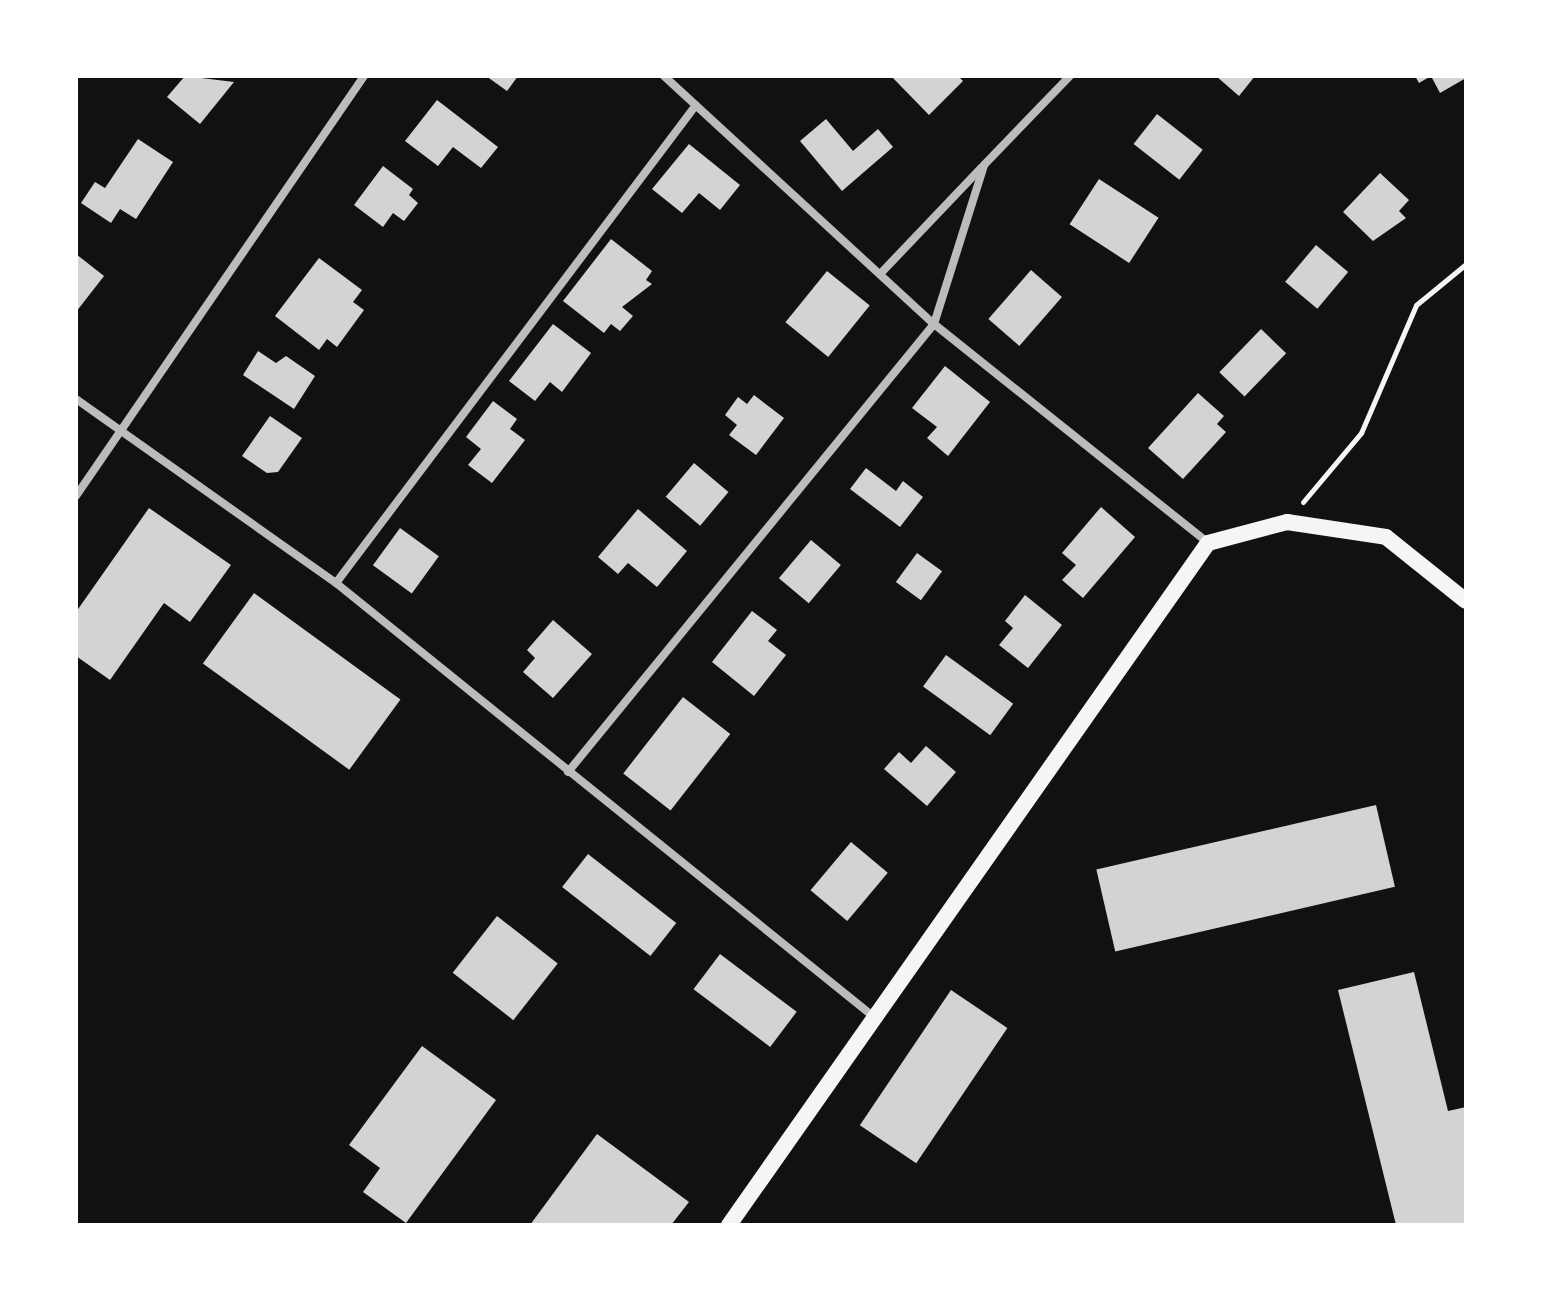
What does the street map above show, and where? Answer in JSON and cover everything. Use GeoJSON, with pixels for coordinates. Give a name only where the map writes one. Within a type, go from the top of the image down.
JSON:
{"type":"FeatureCollection","features":[{"type":"Feature","properties":{"kind":"main road"},"geometry":{"type":"LineString","coordinates":[[729,1225],[1208,543],[1287,522],[1386,537],[1466,601]]}},
{"type":"Feature","properties":{"kind":"street"},"geometry":{"type":"LineString","coordinates":[[76,496],[364,76]]}},
{"type":"Feature","properties":{"kind":"street"},"geometry":{"type":"LineString","coordinates":[[664,76],[882,272],[934,324],[1208,543]]}},
{"type":"Feature","properties":{"kind":"street"},"geometry":{"type":"LineString","coordinates":[[882,272],[1070,76]]}},
{"type":"Feature","properties":{"kind":"street"},"geometry":{"type":"LineString","coordinates":[[336,583],[696,105]]}},
{"type":"Feature","properties":{"kind":"street"},"geometry":{"type":"LineString","coordinates":[[568,772],[934,324],[984,165]]}},
{"type":"Feature","properties":{"kind":"street"},"geometry":{"type":"LineString","coordinates":[[76,399],[336,583],[874,1017]]}},
{"type":"Feature","properties":{"kind":"path"},"geometry":{"type":"LineString","coordinates":[[1287,522],[1361,433],[1416,305],[1466,264]]}},
{"type":"Feature","properties":{"kind":"building"},"geometry":{"type":"Polygon","coordinates":[[[185,76],[234,82],[200,124],[167,97],[185,76]]]}},
{"type":"Feature","properties":{"kind":"building"},"geometry":{"type":"Polygon","coordinates":[[[486,76],[518,76],[507,91],[486,76]]]}},
{"type":"Feature","properties":{"kind":"building"},"geometry":{"type":"Polygon","coordinates":[[[891,76],[958,76],[963,81],[929,115],[891,76]]]}},
{"type":"Feature","properties":{"kind":"building"},"geometry":{"type":"Polygon","coordinates":[[[1216,76],[1255,76],[1239,96],[1216,76]]]}},
{"type":"Feature","properties":{"kind":"building"},"geometry":{"type":"Polygon","coordinates":[[[1415,76],[1431,76],[1419,83],[1415,76]]]}},
{"type":"Feature","properties":{"kind":"building"},"geometry":{"type":"Polygon","coordinates":[[[1431,76],[1466,76],[1466,78],[1440,93],[1431,76]]]}},
{"type":"Feature","properties":{"kind":"building"},"geometry":{"type":"Polygon","coordinates":[[[437,100],[498,147],[481,168],[453,147],[438,166],[405,141],[437,100]]]}},
{"type":"Feature","properties":{"kind":"building"},"geometry":{"type":"Polygon","coordinates":[[[1157,114],[1203,150],[1179,180],[1134,144],[1157,114]]]}},
{"type":"Feature","properties":{"kind":"building"},"geometry":{"type":"Polygon","coordinates":[[[826,119],[853,151],[878,129],[893,147],[842,191],[800,141],[826,119]]]}},
{"type":"Feature","properties":{"kind":"building"},"geometry":{"type":"Polygon","coordinates":[[[138,139],[173,162],[136,219],[120,209],[111,223],[81,203],[95,182],[105,188],[138,139]]]}},
{"type":"Feature","properties":{"kind":"building"},"geometry":{"type":"Polygon","coordinates":[[[689,144],[740,185],[720,210],[699,193],[682,213],[652,189],[689,144]]]}},
{"type":"Feature","properties":{"kind":"building"},"geometry":{"type":"Polygon","coordinates":[[[383,166],[413,189],[409,195],[418,203],[404,221],[393,213],[383,227],[354,205],[383,166]]]}},
{"type":"Feature","properties":{"kind":"building"},"geometry":{"type":"Polygon","coordinates":[[[1380,173],[1409,200],[1399,211],[1406,218],[1373,241],[1343,212],[1380,173]]]}},
{"type":"Feature","properties":{"kind":"building"},"geometry":{"type":"Polygon","coordinates":[[[1099,179],[1159,218],[1129,263],[1070,224],[1099,179]]]}},
{"type":"Feature","properties":{"kind":"building"},"geometry":{"type":"Polygon","coordinates":[[[611,239],[652,271],[646,280],[652,284],[622,307],[633,316],[620,331],[611,324],[604,333],[563,301],[611,239]]]}},
{"type":"Feature","properties":{"kind":"building"},"geometry":{"type":"Polygon","coordinates":[[[1316,245],[1348,272],[1317,309],[1285,282],[1316,245]]]}},
{"type":"Feature","properties":{"kind":"building"},"geometry":{"type":"Polygon","coordinates":[[[76,254],[104,276],[76,312],[76,254]]]}},
{"type":"Feature","properties":{"kind":"building"},"geometry":{"type":"Polygon","coordinates":[[[319,258],[362,290],[353,302],[364,310],[337,347],[327,339],[319,350],[275,316],[319,258]]]}},
{"type":"Feature","properties":{"kind":"building"},"geometry":{"type":"Polygon","coordinates":[[[1031,270],[1062,297],[1019,346],[988,319],[1031,270]]]}},
{"type":"Feature","properties":{"kind":"building"},"geometry":{"type":"Polygon","coordinates":[[[827,271],[870,306],[828,357],[785,322],[827,271]]]}},
{"type":"Feature","properties":{"kind":"building"},"geometry":{"type":"Polygon","coordinates":[[[553,324],[591,353],[562,392],[550,382],[535,401],[509,381],[553,324]]]}},
{"type":"Feature","properties":{"kind":"building"},"geometry":{"type":"Polygon","coordinates":[[[1261,329],[1286,353],[1244,396],[1219,372],[1261,329]]]}},
{"type":"Feature","properties":{"kind":"building"},"geometry":{"type":"Polygon","coordinates":[[[258,351],[276,363],[286,356],[315,376],[294,409],[243,375],[258,351]]]}},
{"type":"Feature","properties":{"kind":"building"},"geometry":{"type":"Polygon","coordinates":[[[945,366],[990,402],[948,456],[927,438],[937,427],[912,408],[945,366]]]}},
{"type":"Feature","properties":{"kind":"building"},"geometry":{"type":"Polygon","coordinates":[[[1198,393],[1224,416],[1217,424],[1226,432],[1183,479],[1148,448],[1198,393]]]}},
{"type":"Feature","properties":{"kind":"building"},"geometry":{"type":"Polygon","coordinates":[[[754,395],[784,418],[756,455],[729,435],[737,425],[725,415],[738,397],[747,404],[754,395]]]}},
{"type":"Feature","properties":{"kind":"building"},"geometry":{"type":"Polygon","coordinates":[[[493,401],[517,419],[510,429],[525,440],[492,483],[468,465],[481,449],[466,437],[493,401]]]}},
{"type":"Feature","properties":{"kind":"building"},"geometry":{"type":"Polygon","coordinates":[[[270,416],[302,438],[278,472],[267,473],[242,456],[270,416]]]}},
{"type":"Feature","properties":{"kind":"building"},"geometry":{"type":"Polygon","coordinates":[[[694,463],[728,492],[700,526],[666,497],[694,463]]]}},
{"type":"Feature","properties":{"kind":"building"},"geometry":{"type":"Polygon","coordinates":[[[866,468],[896,491],[903,481],[923,497],[900,527],[850,489],[866,468]]]}},
{"type":"Feature","properties":{"kind":"building"},"geometry":{"type":"Polygon","coordinates":[[[1101,507],[1135,537],[1083,598],[1062,580],[1076,565],[1062,553],[1101,507]]]}},
{"type":"Feature","properties":{"kind":"building"},"geometry":{"type":"Polygon","coordinates":[[[149,508],[231,565],[190,622],[164,603],[110,680],[76,656],[76,612],[149,508]]]}},
{"type":"Feature","properties":{"kind":"building"},"geometry":{"type":"Polygon","coordinates":[[[638,509],[687,551],[657,587],[628,563],[618,574],[598,557],[638,509]]]}},
{"type":"Feature","properties":{"kind":"building"},"geometry":{"type":"Polygon","coordinates":[[[400,528],[439,556],[412,593],[373,565],[400,528]]]}},
{"type":"Feature","properties":{"kind":"building"},"geometry":{"type":"Polygon","coordinates":[[[811,540],[841,565],[809,603],[779,578],[811,540]]]}},
{"type":"Feature","properties":{"kind":"building"},"geometry":{"type":"Polygon","coordinates":[[[917,553],[942,571],[921,600],[896,582],[917,553]]]}},
{"type":"Feature","properties":{"kind":"building"},"geometry":{"type":"Polygon","coordinates":[[[254,593],[400,699],[349,770],[203,663],[254,593]]]}},
{"type":"Feature","properties":{"kind":"building"},"geometry":{"type":"Polygon","coordinates":[[[1025,595],[1062,625],[1028,668],[999,645],[1013,628],[1005,621],[1025,595]]]}},
{"type":"Feature","properties":{"kind":"building"},"geometry":{"type":"Polygon","coordinates":[[[752,611],[777,630],[768,641],[786,655],[754,696],[712,662],[752,611]]]}},
{"type":"Feature","properties":{"kind":"building"},"geometry":{"type":"Polygon","coordinates":[[[553,620],[592,654],[553,698],[523,672],[535,658],[527,650],[553,620]]]}},
{"type":"Feature","properties":{"kind":"building"},"geometry":{"type":"Polygon","coordinates":[[[946,655],[1013,704],[990,735],[923,687],[946,655]]]}},
{"type":"Feature","properties":{"kind":"building"},"geometry":{"type":"Polygon","coordinates":[[[683,697],[730,734],[671,810],[623,773],[683,697]]]}},
{"type":"Feature","properties":{"kind":"building"},"geometry":{"type":"Polygon","coordinates":[[[926,746],[956,772],[927,806],[884,769],[899,752],[911,763],[926,746]]]}},
{"type":"Feature","properties":{"kind":"building"},"geometry":{"type":"Polygon","coordinates":[[[1376,805],[1395,887],[1115,951],[1096,870],[1376,805]]]}},
{"type":"Feature","properties":{"kind":"building"},"geometry":{"type":"Polygon","coordinates":[[[851,842],[888,873],[847,921],[811,890],[851,842]]]}},
{"type":"Feature","properties":{"kind":"building"},"geometry":{"type":"Polygon","coordinates":[[[588,854],[676,923],[650,956],[562,887],[588,854]]]}},
{"type":"Feature","properties":{"kind":"building"},"geometry":{"type":"Polygon","coordinates":[[[497,916],[558,963],[513,1020],[453,973],[497,916]]]}},
{"type":"Feature","properties":{"kind":"building"},"geometry":{"type":"Polygon","coordinates":[[[720,954],[797,1012],[770,1047],[694,989],[720,954]]]}},
{"type":"Feature","properties":{"kind":"building"},"geometry":{"type":"Polygon","coordinates":[[[1414,972],[1448,1111],[1466,1107],[1466,1225],[1396,1225],[1338,990],[1414,972]]]}},
{"type":"Feature","properties":{"kind":"building"},"geometry":{"type":"Polygon","coordinates":[[[951,990],[1007,1028],[916,1163],[860,1125],[951,990]]]}},
{"type":"Feature","properties":{"kind":"building"},"geometry":{"type":"Polygon","coordinates":[[[422,1046],[496,1100],[406,1223],[363,1192],[380,1168],[349,1145],[422,1046]]]}},
{"type":"Feature","properties":{"kind":"building"},"geometry":{"type":"Polygon","coordinates":[[[597,1134],[689,1202],[671,1225],[530,1225],[597,1134]]]}}]}
